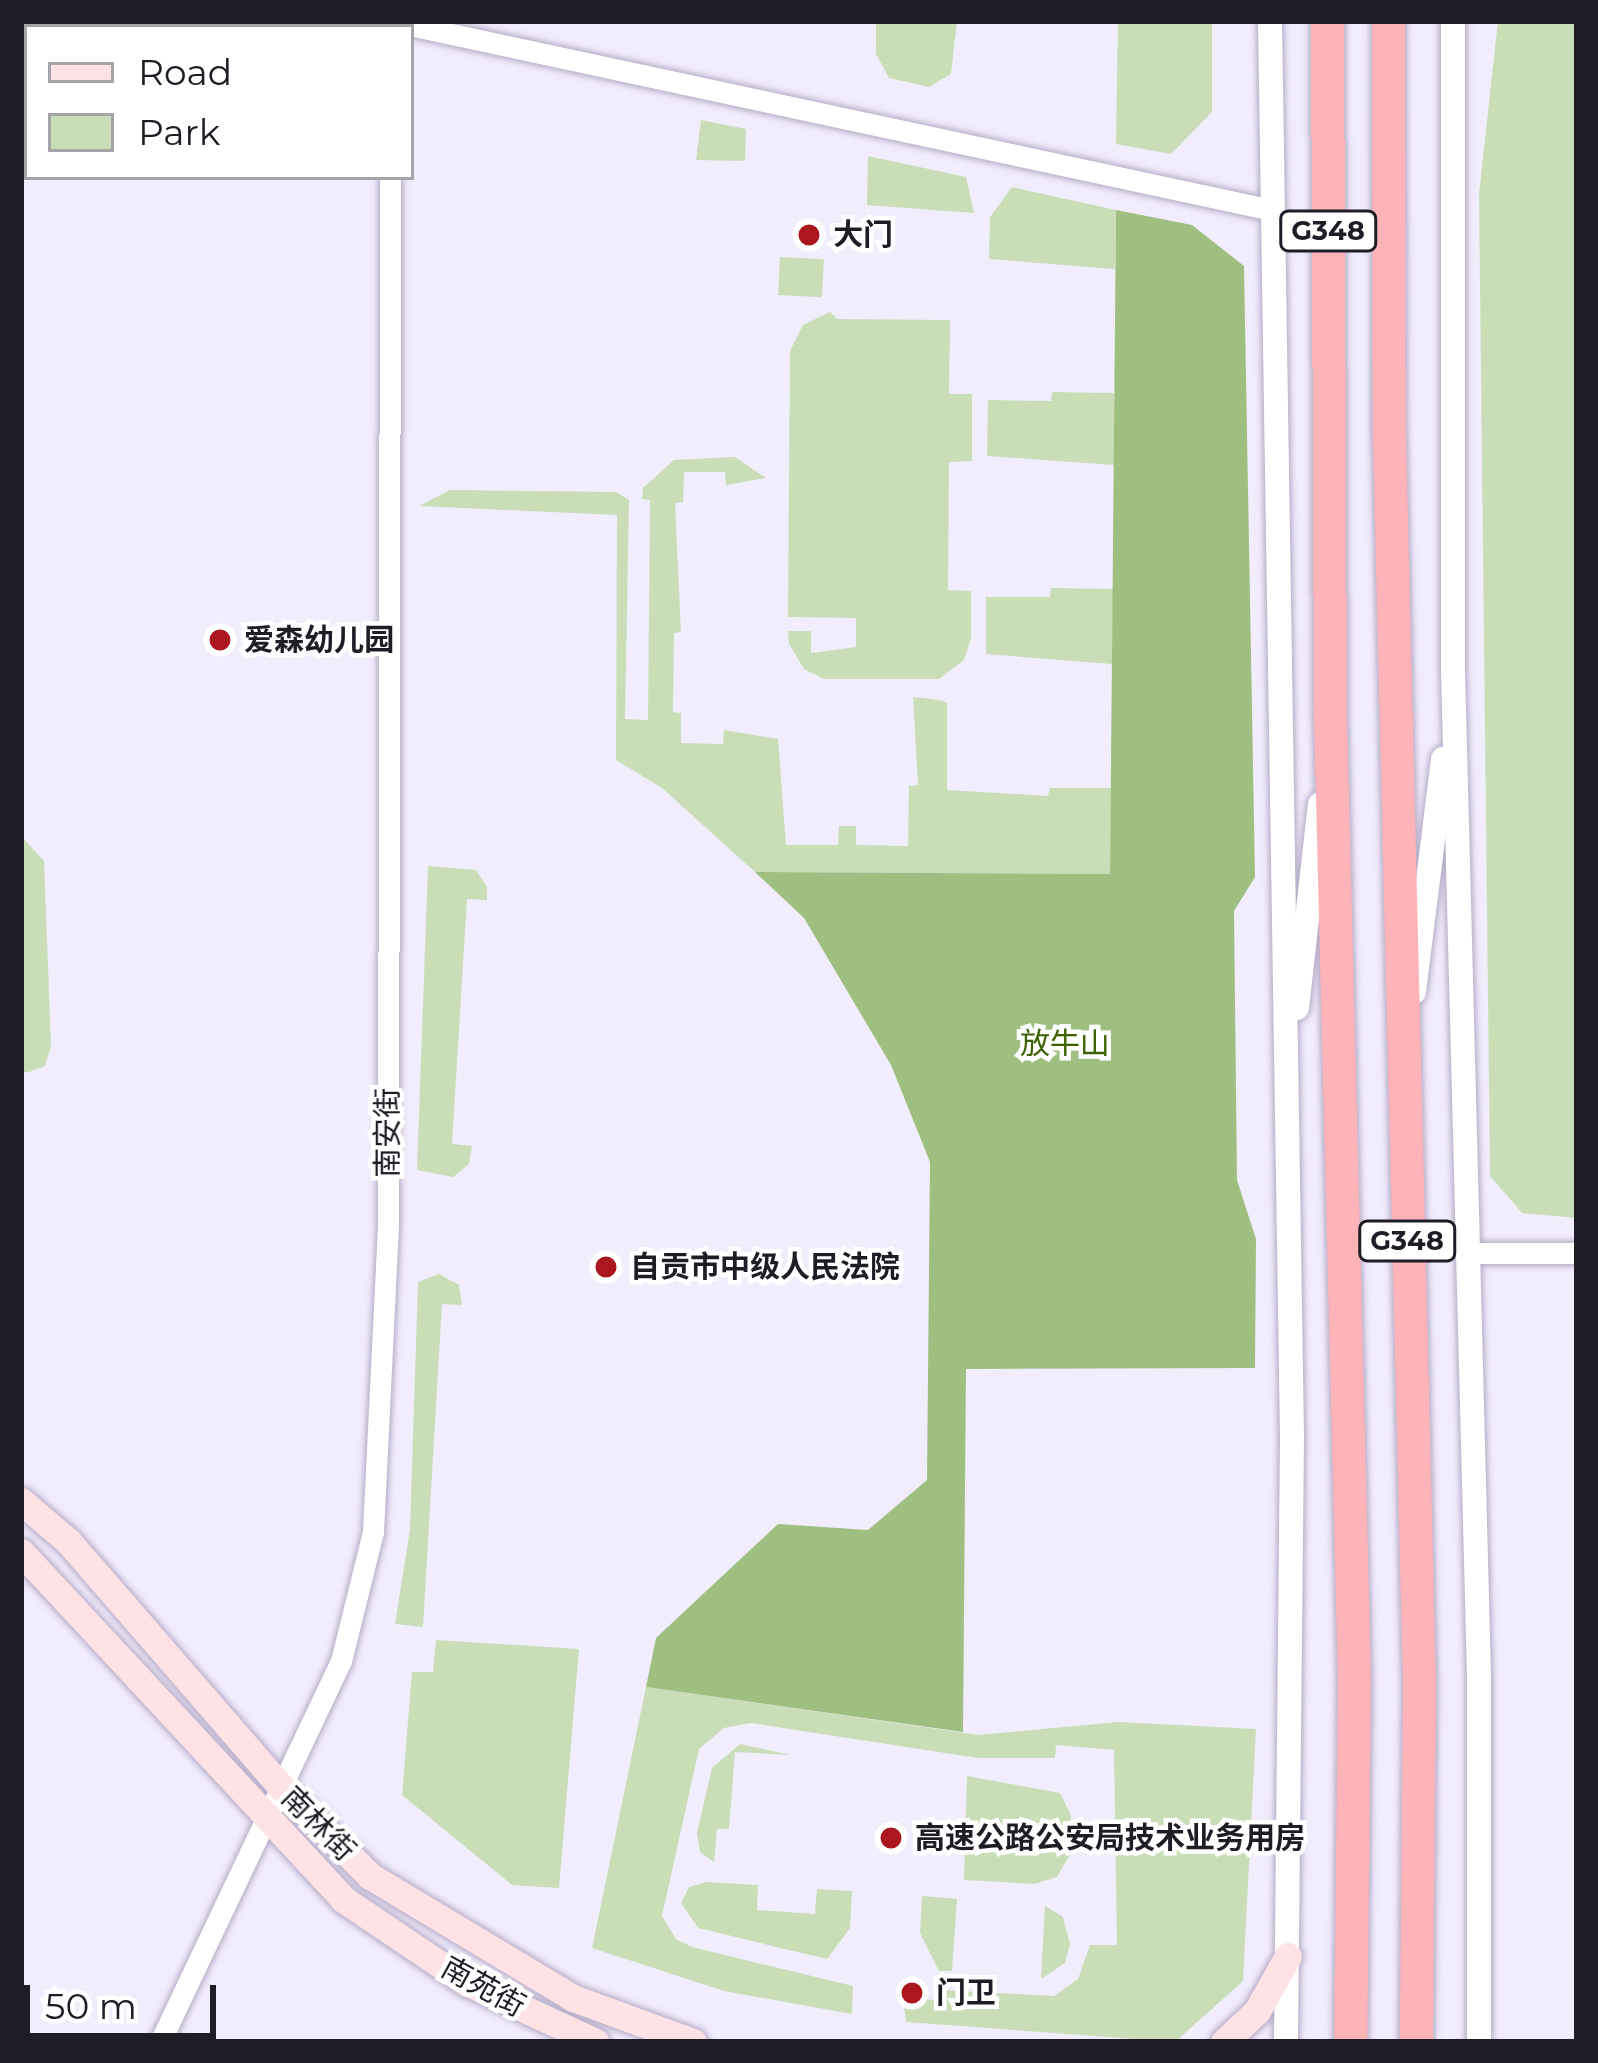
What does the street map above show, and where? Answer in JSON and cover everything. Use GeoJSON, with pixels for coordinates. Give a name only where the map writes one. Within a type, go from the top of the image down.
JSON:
{"type":"FeatureCollection","features":[{"type":"Feature","properties":{"kind":"highway","name":"G348"},"geometry":{"type":"LineString","coordinates":[[1327,21],[1330,718],[1354,1680],[1350,2042]]}},
{"type":"Feature","properties":{"kind":"highway","name":"G348"},"geometry":{"type":"LineString","coordinates":[[1388,21],[1389,439],[1419,1684],[1417,2042]]}},
{"type":"Feature","properties":{"kind":"main road","name":"南林街"},"geometry":{"type":"LineString","coordinates":[[21,1502],[68,1541],[284,1790],[370,1876],[484,1951],[572,1998],[693,2042]]}},
{"type":"Feature","properties":{"kind":"main road","name":"南林街"},"geometry":{"type":"LineString","coordinates":[[21,1552],[268,1826]]}},
{"type":"Feature","properties":{"kind":"main road","name":"南苑街"},"geometry":{"type":"LineString","coordinates":[[268,1826],[343,1899],[466,1982],[596,2042]]}},
{"type":"Feature","properties":{"kind":"main road"},"geometry":{"type":"LineString","coordinates":[[1224,2042],[1257,2011],[1288,1956]]}},
{"type":"Feature","properties":{"kind":"street"},"geometry":{"type":"LineString","coordinates":[[1270,21],[1292,1458],[1286,2042]]}},
{"type":"Feature","properties":{"kind":"street"},"geometry":{"type":"LineString","coordinates":[[1454,21],[1453,670],[1479,1676],[1479,2042]]}},
{"type":"Feature","properties":{"kind":"street"},"geometry":{"type":"LineString","coordinates":[[414,29],[1272,211]]}},
{"type":"Feature","properties":{"kind":"street","name":"南安街"},"geometry":{"type":"LineString","coordinates":[[160,2042],[228,1891],[268,1826],[341,1661],[373,1532],[388,1224],[390,180]]}},
{"type":"Feature","properties":{"kind":"street"},"geometry":{"type":"LineString","coordinates":[[1402,1090],[1453,670]]}},
{"type":"Feature","properties":{"kind":"street"},"geometry":{"type":"LineString","coordinates":[[1285,1109],[1330,718]]}},
{"type":"Feature","properties":{"kind":"street"},"geometry":{"type":"LineString","coordinates":[[1465,1253],[1577,1253]]}},
{"type":"Feature","properties":{"kind":"green space"},"geometry":{"type":"Polygon","coordinates":[[[876,21],[957,21],[951,74],[929,87],[889,78],[876,54],[876,21]]]}},
{"type":"Feature","properties":{"kind":"green space"},"geometry":{"type":"Polygon","coordinates":[[[1118,21],[1212,21],[1212,112],[1171,154],[1116,144],[1118,21]]]}},
{"type":"Feature","properties":{"kind":"green space"},"geometry":{"type":"Polygon","coordinates":[[[1498,21],[1577,21],[1577,1218],[1522,1213],[1490,1176],[1479,194],[1498,21]]]}},
{"type":"Feature","properties":{"kind":"green space"},"geometry":{"type":"Polygon","coordinates":[[[701,120],[746,129],[745,161],[696,160],[701,120]]]}},
{"type":"Feature","properties":{"kind":"green space"},"geometry":{"type":"Polygon","coordinates":[[[868,156],[966,177],[974,213],[867,205],[868,156]]]}},
{"type":"Feature","properties":{"kind":"green space"},"geometry":{"type":"Polygon","coordinates":[[[1012,187],[1116,210],[1115,269],[989,259],[990,217],[1012,187]]]}},
{"type":"Feature","properties":{"kind":"green space","name":"放牛山"},"geometry":{"type":"Polygon","coordinates":[[[1116,210],[1192,225],[1244,266],[1255,877],[1234,911],[1237,1180],[1256,1239],[1255,1368],[966,1369],[963,1732],[646,1687],[656,1638],[778,1524],[868,1530],[927,1480],[930,1162],[891,1065],[804,918],[755,872],[1110,874],[1116,210]]]}},
{"type":"Feature","properties":{"kind":"green space"},"geometry":{"type":"Polygon","coordinates":[[[780,257],[824,259],[822,297],[778,295],[780,257]]]}},
{"type":"Feature","properties":{"kind":"green space"},"geometry":{"type":"Polygon","coordinates":[[[830,312],[837,319],[950,320],[949,394],[972,394],[972,461],[949,462],[948,590],[971,591],[971,638],[964,660],[939,679],[824,679],[804,669],[789,644],[788,631],[811,631],[811,653],[856,647],[856,618],[788,617],[790,351],[803,325],[830,312]]]}},
{"type":"Feature","properties":{"kind":"green space"},"geometry":{"type":"Polygon","coordinates":[[[1052,392],[1114,393],[1114,465],[987,456],[988,400],[1051,401],[1052,392]]]}},
{"type":"Feature","properties":{"kind":"green space"},"geometry":{"type":"Polygon","coordinates":[[[735,457],[766,478],[726,485],[725,472],[684,472],[683,502],[675,503],[681,632],[674,633],[673,712],[681,713],[681,743],[723,744],[724,730],[778,739],[786,845],[838,845],[839,826],[856,826],[856,845],[908,846],[909,786],[918,785],[913,697],[940,700],[947,703],[947,790],[1048,796],[1050,788],[1111,788],[1110,874],[755,872],[662,788],[616,760],[617,515],[419,506],[450,490],[616,492],[629,500],[625,719],[648,720],[650,500],[642,499],[643,488],[674,460],[735,457]]]}},
{"type":"Feature","properties":{"kind":"green space"},"geometry":{"type":"Polygon","coordinates":[[[1051,588],[1113,589],[1112,664],[986,654],[986,597],[1050,597],[1051,588]]]}},
{"type":"Feature","properties":{"kind":"green space"},"geometry":{"type":"Polygon","coordinates":[[[21,836],[44,861],[51,1046],[45,1066],[29,1072],[21,1072],[21,836]]]}},
{"type":"Feature","properties":{"kind":"green space"},"geometry":{"type":"Polygon","coordinates":[[[428,866],[476,870],[487,887],[487,900],[467,899],[452,1144],[472,1146],[469,1164],[453,1177],[417,1170],[428,866]]]}},
{"type":"Feature","properties":{"kind":"green space"},"geometry":{"type":"Polygon","coordinates":[[[439,1274],[459,1285],[462,1305],[442,1304],[423,1627],[395,1624],[410,1529],[418,1282],[439,1274]]]}},
{"type":"Feature","properties":{"kind":"green space"},"geometry":{"type":"Polygon","coordinates":[[[436,1640],[579,1649],[559,1888],[512,1885],[402,1795],[412,1672],[433,1672],[436,1640]]]}},
{"type":"Feature","properties":{"kind":"green space"},"geometry":{"type":"Polygon","coordinates":[[[646,1687],[979,1735],[1118,1722],[1256,1729],[1243,1981],[1175,2042],[906,2022],[903,1999],[938,2000],[939,1990],[1054,1996],[1078,1979],[1090,1945],[1117,1945],[1114,1750],[1056,1745],[1055,1758],[978,1758],[751,1723],[724,1728],[699,1749],[662,1916],[676,1939],[692,1947],[853,1986],[852,2014],[724,1991],[592,1948],[646,1687]]]}},
{"type":"Feature","properties":{"kind":"green space"},"geometry":{"type":"Polygon","coordinates":[[[740,1744],[791,1755],[735,1752],[729,1829],[717,1829],[714,1862],[700,1852],[697,1833],[712,1768],[740,1744]]]}},
{"type":"Feature","properties":{"kind":"green space"},"geometry":{"type":"Polygon","coordinates":[[[967,1776],[1060,1793],[1071,1815],[1071,1853],[1057,1877],[1034,1884],[964,1880],[967,1776]]]}},
{"type":"Feature","properties":{"kind":"green space"},"geometry":{"type":"Polygon","coordinates":[[[706,1882],[758,1885],[757,1910],[815,1914],[817,1889],[852,1891],[850,1928],[827,1959],[698,1928],[681,1903],[689,1887],[706,1882]]]}},
{"type":"Feature","properties":{"kind":"green space"},"geometry":{"type":"Polygon","coordinates":[[[922,1896],[957,1899],[952,1971],[939,1971],[920,1933],[922,1896]]]}},
{"type":"Feature","properties":{"kind":"green space"},"geometry":{"type":"Polygon","coordinates":[[[1045,1906],[1063,1917],[1070,1944],[1065,1963],[1041,1979],[1045,1906]]]}},
{"type":"Feature","properties":{"kind":"place","name":"大门"},"geometry":{"type":"Point","coordinates":[809,235]}},
{"type":"Feature","properties":{"kind":"place","name":"爱森幼儿园"},"geometry":{"type":"Point","coordinates":[220,640]}},
{"type":"Feature","properties":{"kind":"place","name":"自贡市中级人民法院"},"geometry":{"type":"Point","coordinates":[606,1267]}},
{"type":"Feature","properties":{"kind":"place","name":"高速公路公安局技术业务用房"},"geometry":{"type":"Point","coordinates":[891,1838]}},
{"type":"Feature","properties":{"kind":"place","name":"门卫"},"geometry":{"type":"Point","coordinates":[912,1993]}}]}
